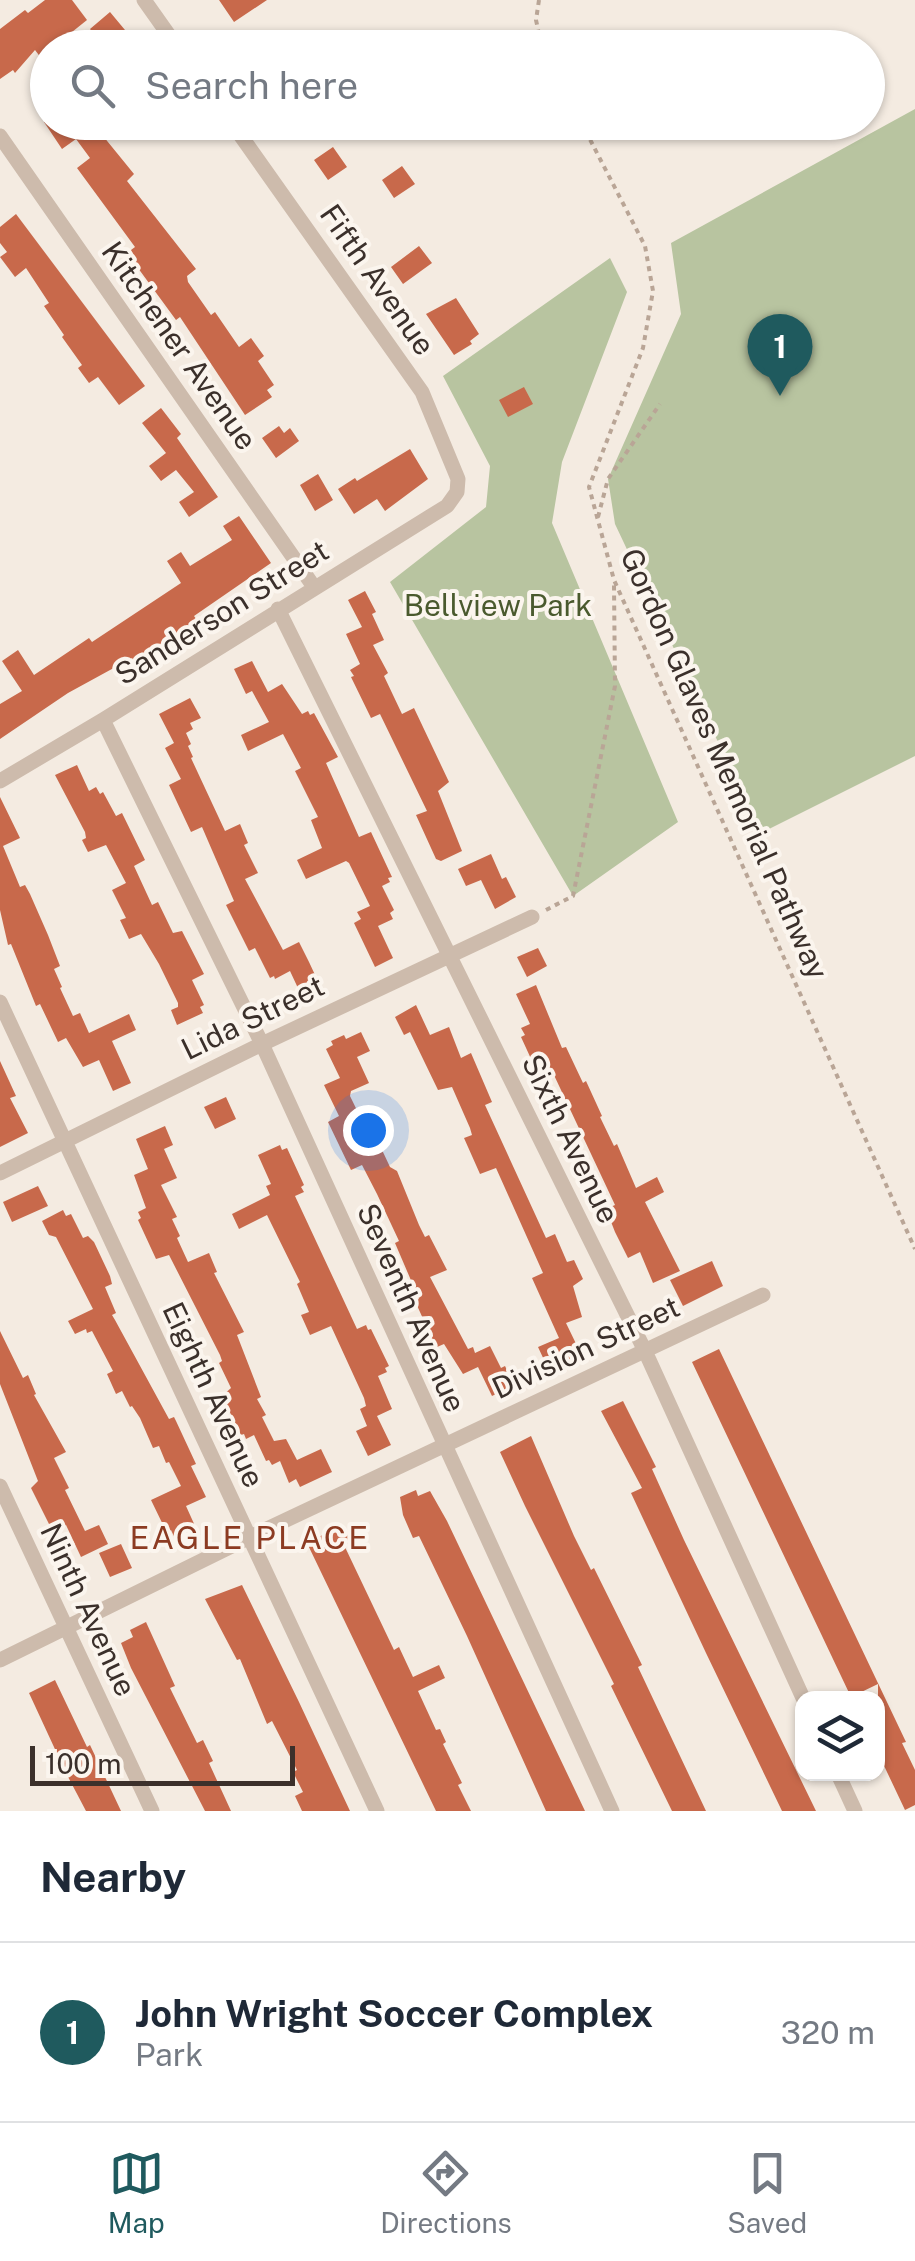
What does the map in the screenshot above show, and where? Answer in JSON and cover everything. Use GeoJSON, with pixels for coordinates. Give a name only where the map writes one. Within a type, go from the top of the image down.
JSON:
{"type":"FeatureCollection","features":[{"type":"Feature","properties":{"kind":"street"},"geometry":{"type":"LineString","coordinates":[[144,0],[165,30]]}},
{"type":"Feature","properties":{"kind":"street","name":"Kitchener Avenue"},"geometry":{"type":"LineString","coordinates":[[0,136],[314,587]]}},
{"type":"Feature","properties":{"kind":"street","name":"Fifth Avenue"},"geometry":{"type":"LineString","coordinates":[[245,140],[422,392],[458,479]]}},
{"type":"Feature","properties":{"kind":"street","name":"Sanderson Street"},"geometry":{"type":"LineString","coordinates":[[0,781],[447,506],[458,492],[458,479]]}},
{"type":"Feature","properties":{"kind":"street","name":"Sixth Avenue"},"geometry":{"type":"LineString","coordinates":[[278,610],[645,1351],[801,1691]]}},
{"type":"Feature","properties":{"kind":"street","name":"Seventh Avenue"},"geometry":{"type":"LineString","coordinates":[[104,720],[262,1044],[612,1811]]}},
{"type":"Feature","properties":{"kind":"street","name":"Lida Street"},"geometry":{"type":"LineString","coordinates":[[0,1173],[532,917]]}},
{"type":"Feature","properties":{"kind":"street","name":"Eighth Avenue"},"geometry":{"type":"LineString","coordinates":[[0,1002],[376,1811]]}},
{"type":"Feature","properties":{"kind":"street","name":"Division Street"},"geometry":{"type":"LineString","coordinates":[[0,1660],[250,1537],[763,1295]]}},
{"type":"Feature","properties":{"kind":"street","name":"Ninth Avenue"},"geometry":{"type":"LineString","coordinates":[[0,1486],[152,1811]]}},
{"type":"Feature","properties":{"kind":"street"},"geometry":{"type":"LineString","coordinates":[[841,1781],[855,1811]]}},
{"type":"Feature","properties":{"kind":"path"},"geometry":{"type":"LineString","coordinates":[[538,30],[539,0]]}},
{"type":"Feature","properties":{"kind":"path","name":"Gordon Glaves Memorial Pathway"},"geometry":{"type":"LineString","coordinates":[[590,140],[645,246],[653,291],[642,348],[590,487],[597,522],[614,580],[915,1248]]}},
{"type":"Feature","properties":{"kind":"path"},"geometry":{"type":"LineString","coordinates":[[597,522],[608,478],[660,404]]}},
{"type":"Feature","properties":{"kind":"path"},"geometry":{"type":"LineString","coordinates":[[532,917],[572,896],[615,686],[614,580]]}},
{"type":"Feature","properties":{"kind":"green space"},"geometry":{"type":"Polygon","coordinates":[[[915,109],[915,756],[761,833],[615,524],[608,479],[681,314],[671,243],[859,140],[885,140],[885,125],[915,109]]]}},
{"type":"Feature","properties":{"kind":"green space","name":"Bellview Park"},"geometry":{"type":"Polygon","coordinates":[[[610,258],[627,292],[562,462],[552,523],[678,822],[573,896],[390,582],[486,507],[490,466],[443,376],[610,258]]]}},
{"type":"Feature","properties":{"kind":"building"},"geometry":{"type":"Polygon","coordinates":[[[45,0],[72,0],[87,20],[74,30],[30,30],[30,56],[15,73],[13,70],[0,79],[0,29],[25,10],[28,13],[45,0]]]}},
{"type":"Feature","properties":{"kind":"building"},"geometry":{"type":"Polygon","coordinates":[[[219,0],[267,0],[234,22],[219,0]]]}},
{"type":"Feature","properties":{"kind":"building"},"geometry":{"type":"Polygon","coordinates":[[[110,12],[125,30],[91,30],[110,12]]]}},
{"type":"Feature","properties":{"kind":"building"},"geometry":{"type":"Polygon","coordinates":[[[56,140],[75,140],[62,149],[56,140]]]}},
{"type":"Feature","properties":{"kind":"building"},"geometry":{"type":"Polygon","coordinates":[[[77,140],[106,140],[134,174],[127,181],[196,269],[187,276],[188,282],[211,315],[215,312],[239,347],[251,338],[264,356],[258,361],[274,385],[267,390],[272,397],[245,415],[180,317],[176,320],[127,253],[135,247],[77,168],[90,158],[77,140]]]}},
{"type":"Feature","properties":{"kind":"building"},"geometry":{"type":"Polygon","coordinates":[[[333,147],[347,167],[328,180],[314,160],[333,147]]]}},
{"type":"Feature","properties":{"kind":"building"},"geometry":{"type":"Polygon","coordinates":[[[402,166],[415,184],[394,198],[382,180],[402,166]]]}},
{"type":"Feature","properties":{"kind":"building"},"geometry":{"type":"Polygon","coordinates":[[[16,214],[145,386],[119,405],[98,377],[89,383],[78,368],[82,365],[44,306],[49,303],[26,268],[15,277],[0,257],[7,252],[0,243],[0,227],[16,214]]]}},
{"type":"Feature","properties":{"kind":"building"},"geometry":{"type":"Polygon","coordinates":[[[419,246],[432,263],[403,284],[391,267],[419,246]]]}},
{"type":"Feature","properties":{"kind":"building"},"geometry":{"type":"Polygon","coordinates":[[[456,298],[479,334],[470,341],[472,344],[454,355],[426,314],[456,298]]]}},
{"type":"Feature","properties":{"kind":"building"},"geometry":{"type":"Polygon","coordinates":[[[524,387],[533,404],[508,417],[499,400],[524,387]]]}},
{"type":"Feature","properties":{"kind":"building"},"geometry":{"type":"Polygon","coordinates":[[[161,408],[218,497],[189,517],[179,502],[194,492],[176,470],[161,481],[149,466],[166,453],[142,423],[161,408]]]}},
{"type":"Feature","properties":{"kind":"building"},"geometry":{"type":"Polygon","coordinates":[[[279,426],[284,433],[290,428],[299,441],[276,458],[262,438],[279,426]]]}},
{"type":"Feature","properties":{"kind":"building"},"geometry":{"type":"Polygon","coordinates":[[[410,449],[428,479],[385,511],[377,499],[354,514],[338,489],[410,449]]]}},
{"type":"Feature","properties":{"kind":"building"},"geometry":{"type":"Polygon","coordinates":[[[318,474],[333,500],[315,511],[300,485],[318,474]]]}},
{"type":"Feature","properties":{"kind":"building"},"geometry":{"type":"Polygon","coordinates":[[[239,516],[271,563],[194,616],[199,623],[135,662],[132,658],[68,693],[0,739],[0,704],[22,691],[2,661],[18,650],[34,675],[89,638],[92,642],[181,583],[167,561],[181,552],[190,566],[232,540],[223,526],[239,516]]]}},
{"type":"Feature","properties":{"kind":"building"},"geometry":{"type":"Polygon","coordinates":[[[365,591],[384,640],[373,645],[388,673],[384,676],[402,714],[414,708],[449,782],[438,791],[462,851],[441,861],[436,859],[416,815],[427,811],[380,714],[371,718],[351,677],[354,676],[350,670],[360,664],[346,634],[362,627],[348,600],[365,591]]]}},
{"type":"Feature","properties":{"kind":"building"},"geometry":{"type":"Polygon","coordinates":[[[252,661],[268,692],[282,684],[302,714],[314,713],[338,757],[326,763],[359,837],[371,832],[392,877],[382,886],[394,910],[390,913],[393,919],[378,926],[393,958],[375,967],[354,923],[361,919],[357,912],[370,906],[349,863],[306,879],[297,860],[322,848],[311,820],[318,817],[295,771],[301,768],[283,734],[248,751],[241,735],[269,722],[252,691],[246,694],[234,669],[252,661]]]}},
{"type":"Feature","properties":{"kind":"building"},"geometry":{"type":"Polygon","coordinates":[[[190,698],[201,718],[190,723],[193,729],[186,733],[191,758],[225,831],[240,824],[248,843],[244,845],[258,873],[245,879],[283,950],[299,942],[323,992],[304,1001],[290,971],[270,978],[255,948],[249,951],[226,905],[234,901],[202,827],[191,832],[169,785],[181,779],[165,748],[174,743],[159,714],[190,698]]]}},
{"type":"Feature","properties":{"kind":"building"},"geometry":{"type":"Polygon","coordinates":[[[77,765],[89,791],[96,787],[116,816],[122,813],[145,860],[134,866],[152,905],[158,902],[173,933],[182,931],[204,974],[192,980],[204,1005],[200,1007],[203,1013],[177,1025],[171,1010],[178,1003],[159,964],[141,934],[129,939],[120,920],[126,918],[112,890],[126,883],[106,845],[88,852],[82,840],[86,838],[85,832],[55,775],[77,765]]]}},
{"type":"Feature","properties":{"kind":"building"},"geometry":{"type":"Polygon","coordinates":[[[0,797],[20,838],[3,846],[20,887],[25,885],[48,935],[60,966],[54,969],[73,1016],[80,1013],[89,1033],[129,1014],[136,1030],[112,1041],[131,1083],[113,1091],[99,1060],[83,1067],[66,1038],[58,1042],[40,1004],[36,1006],[11,944],[8,945],[0,910],[0,797]]]}},
{"type":"Feature","properties":{"kind":"building"},"geometry":{"type":"Polygon","coordinates":[[[491,854],[502,879],[506,877],[516,897],[495,909],[481,880],[466,886],[458,869],[491,854]]]}},
{"type":"Feature","properties":{"kind":"building"},"geometry":{"type":"Polygon","coordinates":[[[538,948],[547,966],[527,977],[517,957],[538,948]]]}},
{"type":"Feature","properties":{"kind":"building"},"geometry":{"type":"Polygon","coordinates":[[[536,985],[562,1048],[566,1047],[583,1083],[586,1081],[636,1188],[657,1177],[664,1192],[645,1202],[680,1271],[653,1283],[640,1252],[628,1258],[606,1209],[615,1205],[553,1073],[544,1078],[541,1072],[538,1074],[521,1037],[525,1035],[521,1028],[530,1024],[516,994],[536,985]]]}},
{"type":"Feature","properties":{"kind":"building"},"geometry":{"type":"Polygon","coordinates":[[[416,1005],[430,1035],[449,1027],[461,1058],[471,1053],[492,1102],[485,1105],[546,1238],[555,1234],[567,1262],[574,1260],[583,1279],[573,1286],[582,1317],[566,1323],[581,1354],[559,1364],[556,1357],[545,1362],[538,1347],[559,1338],[532,1278],[543,1273],[496,1168],[480,1174],[464,1138],[472,1135],[470,1128],[452,1087],[438,1090],[410,1032],[404,1035],[395,1017],[416,1005]]]}},
{"type":"Feature","properties":{"kind":"building"},"geometry":{"type":"Polygon","coordinates":[[[361,1032],[370,1051],[357,1057],[369,1083],[351,1091],[350,1096],[370,1137],[375,1135],[390,1167],[397,1171],[425,1237],[429,1235],[447,1270],[430,1277],[468,1349],[473,1347],[475,1353],[490,1346],[514,1385],[492,1396],[478,1367],[463,1374],[444,1344],[437,1347],[434,1343],[395,1243],[399,1241],[377,1194],[362,1165],[351,1170],[328,1122],[339,1116],[324,1085],[340,1078],[326,1049],[333,1045],[331,1041],[361,1032]]]}},
{"type":"Feature","properties":{"kind":"building"},"geometry":{"type":"Polygon","coordinates":[[[0,1061],[16,1096],[10,1098],[28,1133],[0,1147],[0,1061]]]}},
{"type":"Feature","properties":{"kind":"building"},"geometry":{"type":"Polygon","coordinates":[[[226,1097],[236,1119],[215,1129],[204,1107],[226,1097]]]}},
{"type":"Feature","properties":{"kind":"building"},"geometry":{"type":"Polygon","coordinates":[[[165,1126],[173,1145],[164,1149],[177,1178],[161,1185],[177,1217],[172,1219],[180,1236],[177,1238],[188,1262],[209,1253],[217,1272],[214,1273],[244,1332],[237,1335],[261,1397],[257,1399],[266,1415],[262,1417],[274,1441],[286,1439],[297,1460],[321,1449],[332,1472],[300,1487],[296,1479],[289,1483],[280,1461],[272,1465],[266,1461],[254,1435],[246,1439],[241,1435],[222,1396],[231,1388],[219,1363],[220,1355],[169,1255],[156,1259],[138,1220],[138,1212],[146,1208],[134,1175],[148,1169],[136,1139],[165,1126]]]}},
{"type":"Feature","properties":{"kind":"building"},"geometry":{"type":"Polygon","coordinates":[[[280,1145],[282,1150],[287,1148],[304,1185],[304,1192],[295,1196],[357,1329],[366,1325],[371,1329],[389,1366],[385,1368],[387,1372],[378,1376],[392,1409],[377,1416],[391,1445],[368,1456],[356,1431],[367,1426],[360,1409],[366,1406],[364,1398],[331,1326],[310,1335],[301,1315],[309,1312],[297,1284],[300,1282],[267,1215],[239,1229],[232,1214],[270,1195],[266,1186],[271,1184],[258,1155],[280,1145]]]}},
{"type":"Feature","properties":{"kind":"building"},"geometry":{"type":"Polygon","coordinates":[[[38,1186],[48,1206],[12,1222],[3,1202],[38,1186]]]}},
{"type":"Feature","properties":{"kind":"building"},"geometry":{"type":"Polygon","coordinates":[[[63,1210],[66,1216],[71,1214],[83,1238],[88,1236],[94,1242],[112,1284],[105,1287],[116,1313],[112,1315],[169,1419],[174,1417],[196,1464],[191,1466],[206,1497],[186,1506],[200,1537],[179,1547],[171,1530],[167,1533],[151,1500],[181,1486],[159,1446],[153,1448],[122,1391],[116,1394],[107,1374],[113,1371],[92,1331],[87,1333],[86,1329],[75,1334],[68,1321],[93,1309],[56,1237],[49,1235],[42,1221],[63,1210]]]}},
{"type":"Feature","properties":{"kind":"building"},"geometry":{"type":"Polygon","coordinates":[[[712,1261],[723,1286],[683,1306],[670,1280],[712,1261]]]}},
{"type":"Feature","properties":{"kind":"building"},"geometry":{"type":"Polygon","coordinates":[[[0,1331],[23,1378],[28,1375],[34,1395],[66,1452],[54,1458],[85,1531],[99,1525],[108,1544],[81,1557],[66,1525],[55,1530],[50,1526],[31,1488],[38,1481],[0,1384],[0,1331]]]}},
{"type":"Feature","properties":{"kind":"building"},"geometry":{"type":"Polygon","coordinates":[[[719,1349],[882,1691],[878,1691],[878,1684],[863,1691],[848,1691],[692,1362],[719,1349]]]}},
{"type":"Feature","properties":{"kind":"building"},"geometry":{"type":"Polygon","coordinates":[[[623,1401],[656,1467],[652,1469],[684,1540],[795,1768],[795,1781],[801,1781],[816,1811],[782,1811],[631,1493],[642,1488],[601,1411],[623,1401]]]}},
{"type":"Feature","properties":{"kind":"building"},"geometry":{"type":"Polygon","coordinates":[[[531,1436],[574,1536],[642,1665],[638,1667],[706,1811],[672,1811],[525,1506],[500,1452],[531,1436]]]}},
{"type":"Feature","properties":{"kind":"building"},"geometry":{"type":"Polygon","coordinates":[[[416,1490],[418,1496],[430,1491],[447,1521],[585,1811],[546,1811],[419,1536],[413,1538],[403,1515],[400,1497],[416,1490]]]}},
{"type":"Feature","properties":{"kind":"building"},"geometry":{"type":"Polygon","coordinates":[[[344,1527],[352,1542],[344,1545],[394,1650],[399,1647],[413,1677],[439,1665],[445,1678],[418,1691],[446,1742],[443,1744],[471,1811],[436,1811],[307,1543],[344,1527]]]}},
{"type":"Feature","properties":{"kind":"building"},"geometry":{"type":"Polygon","coordinates":[[[121,1544],[132,1568],[110,1577],[99,1553],[121,1544]]]}},
{"type":"Feature","properties":{"kind":"building"},"geometry":{"type":"Polygon","coordinates":[[[242,1585],[350,1811],[302,1811],[295,1796],[303,1792],[293,1772],[297,1770],[272,1721],[267,1724],[240,1659],[237,1660],[205,1599],[242,1585]]]}},
{"type":"Feature","properties":{"kind":"building"},"geometry":{"type":"Polygon","coordinates":[[[146,1622],[175,1686],[170,1688],[197,1743],[203,1740],[231,1811],[205,1811],[131,1668],[121,1643],[133,1637],[130,1630],[146,1622]]]}},
{"type":"Feature","properties":{"kind":"building"},"geometry":{"type":"Polygon","coordinates":[[[55,1680],[121,1811],[86,1811],[66,1773],[29,1693],[55,1680]]]}},
{"type":"Feature","properties":{"kind":"building"},"geometry":{"type":"Polygon","coordinates":[[[885,1698],[915,1770],[915,1805],[905,1810],[885,1768],[885,1698]]]}},
{"type":"Feature","properties":{"kind":"place","name":"John Wright Soccer Complex"},"geometry":{"type":"Point","coordinates":[780,396]}},
{"type":"Feature","properties":{"kind":"district","name":"EAGLE PLACE"},"geometry":{"type":"Point","coordinates":[250,1538]}}]}
